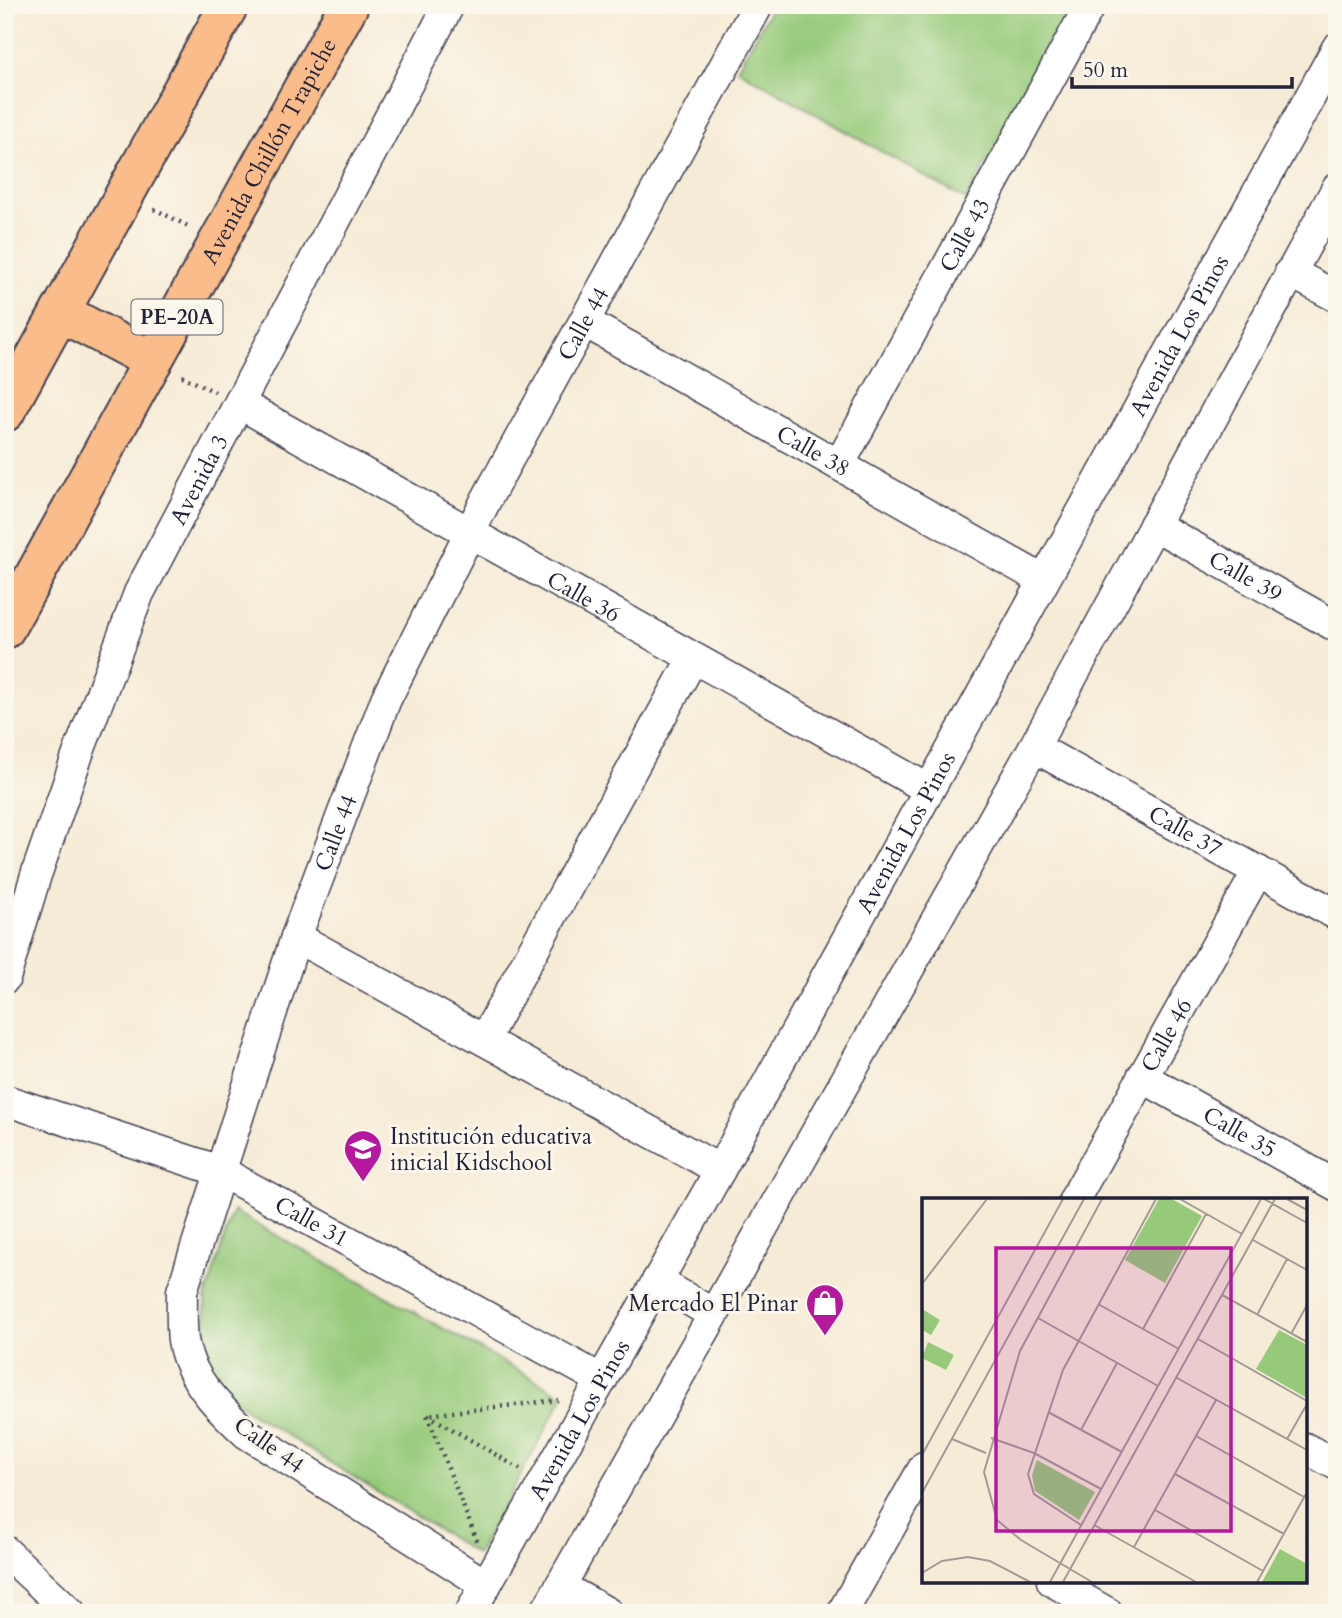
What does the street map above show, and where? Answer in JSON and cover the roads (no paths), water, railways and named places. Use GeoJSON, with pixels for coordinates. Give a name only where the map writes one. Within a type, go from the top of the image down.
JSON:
{"type":"FeatureCollection","features":[{"type":"Feature","properties":{"kind":"main road"},"geometry":{"type":"LineString","coordinates":[[5,412],[229,5]]}},
{"type":"Feature","properties":{"kind":"main road","name":"Avenida Chillón Trapiche"},"geometry":{"type":"LineString","coordinates":[[5,629],[349,5]]}},
{"type":"Feature","properties":{"kind":"main road"},"geometry":{"type":"LineString","coordinates":[[60,313],[153,361]]}},
{"type":"Feature","properties":{"kind":"street","name":"Avenida 3"},"geometry":{"type":"LineString","coordinates":[[5,978],[40,863],[139,593],[449,5]]}},
{"type":"Feature","properties":{"kind":"street","name":"Calle 44"},"geometry":{"type":"LineString","coordinates":[[486,1585],[246,1433],[216,1405],[194,1373],[183,1342],[182,1291],[296,937],[386,699],[469,533],[758,5]]}},
{"type":"Feature","properties":{"kind":"street","name":"Calle 43"},"geometry":{"type":"LineString","coordinates":[[839,465],[1090,5]]}},
{"type":"Feature","properties":{"kind":"street","name":"Avenida Los Pinos"},"geometry":{"type":"LineString","coordinates":[[470,1613],[720,1170],[1337,48]]}},
{"type":"Feature","properties":{"kind":"street"},"geometry":{"type":"LineString","coordinates":[[545,1613],[1034,747],[1337,188]]}},
{"type":"Feature","properties":{"kind":"street"},"geometry":{"type":"LineString","coordinates":[[1290,272],[1337,298]]}},
{"type":"Feature","properties":{"kind":"street","name":"Calle 38"},"geometry":{"type":"LineString","coordinates":[[585,322],[1043,579]]}},
{"type":"Feature","properties":{"kind":"street","name":"Calle 36"},"geometry":{"type":"LineString","coordinates":[[240,404],[928,789]]}},
{"type":"Feature","properties":{"kind":"street","name":"Calle 39"},"geometry":{"type":"LineString","coordinates":[[1154,524],[1337,627]]}},
{"type":"Feature","properties":{"kind":"street"},"geometry":{"type":"LineString","coordinates":[[484,1040],[693,658]]}},
{"type":"Feature","properties":{"kind":"street","name":"Calle 37"},"geometry":{"type":"LineString","coordinates":[[1034,747],[1337,915]]}},
{"type":"Feature","properties":{"kind":"street","name":"Calle 46"},"geometry":{"type":"LineString","coordinates":[[1075,1198],[1258,871]]}},
{"type":"Feature","properties":{"kind":"street"},"geometry":{"type":"LineString","coordinates":[[296,937],[720,1170]]}},
{"type":"Feature","properties":{"kind":"street","name":"Calle 35"},"geometry":{"type":"LineString","coordinates":[[1142,1077],[1337,1186]]}},
{"type":"Feature","properties":{"kind":"street","name":"Calle 31"},"geometry":{"type":"LineString","coordinates":[[5,1100],[220,1171],[602,1380]]}},
{"type":"Feature","properties":{"kind":"street"},"geometry":{"type":"LineString","coordinates":[[657,1281],[713,1314]]}},
{"type":"Feature","properties":{"kind":"street"},"geometry":{"type":"LineString","coordinates":[[1307,1449],[1337,1465]]}},
{"type":"Feature","properties":{"kind":"street"},"geometry":{"type":"LineString","coordinates":[[842,1613],[915,1504],[922,1475]]}},
{"type":"Feature","properties":{"kind":"street"},"geometry":{"type":"LineString","coordinates":[[5,1551],[71,1613]]}},
{"type":"Feature","properties":{"kind":"street"},"geometry":{"type":"LineString","coordinates":[[1056,1583],[1108,1613]]}},
{"type":"Feature","properties":{"kind":"street"},"geometry":{"type":"LineString","coordinates":[[560,1586],[608,1613]]}},
{"type":"Feature","properties":{"kind":"place","name":"Institución educativa inicial Kidschool"},"geometry":{"type":"Point","coordinates":[363,1183]}},
{"type":"Feature","properties":{"kind":"place","name":"Mercado El Pinar"},"geometry":{"type":"Point","coordinates":[825,1337]}}]}
